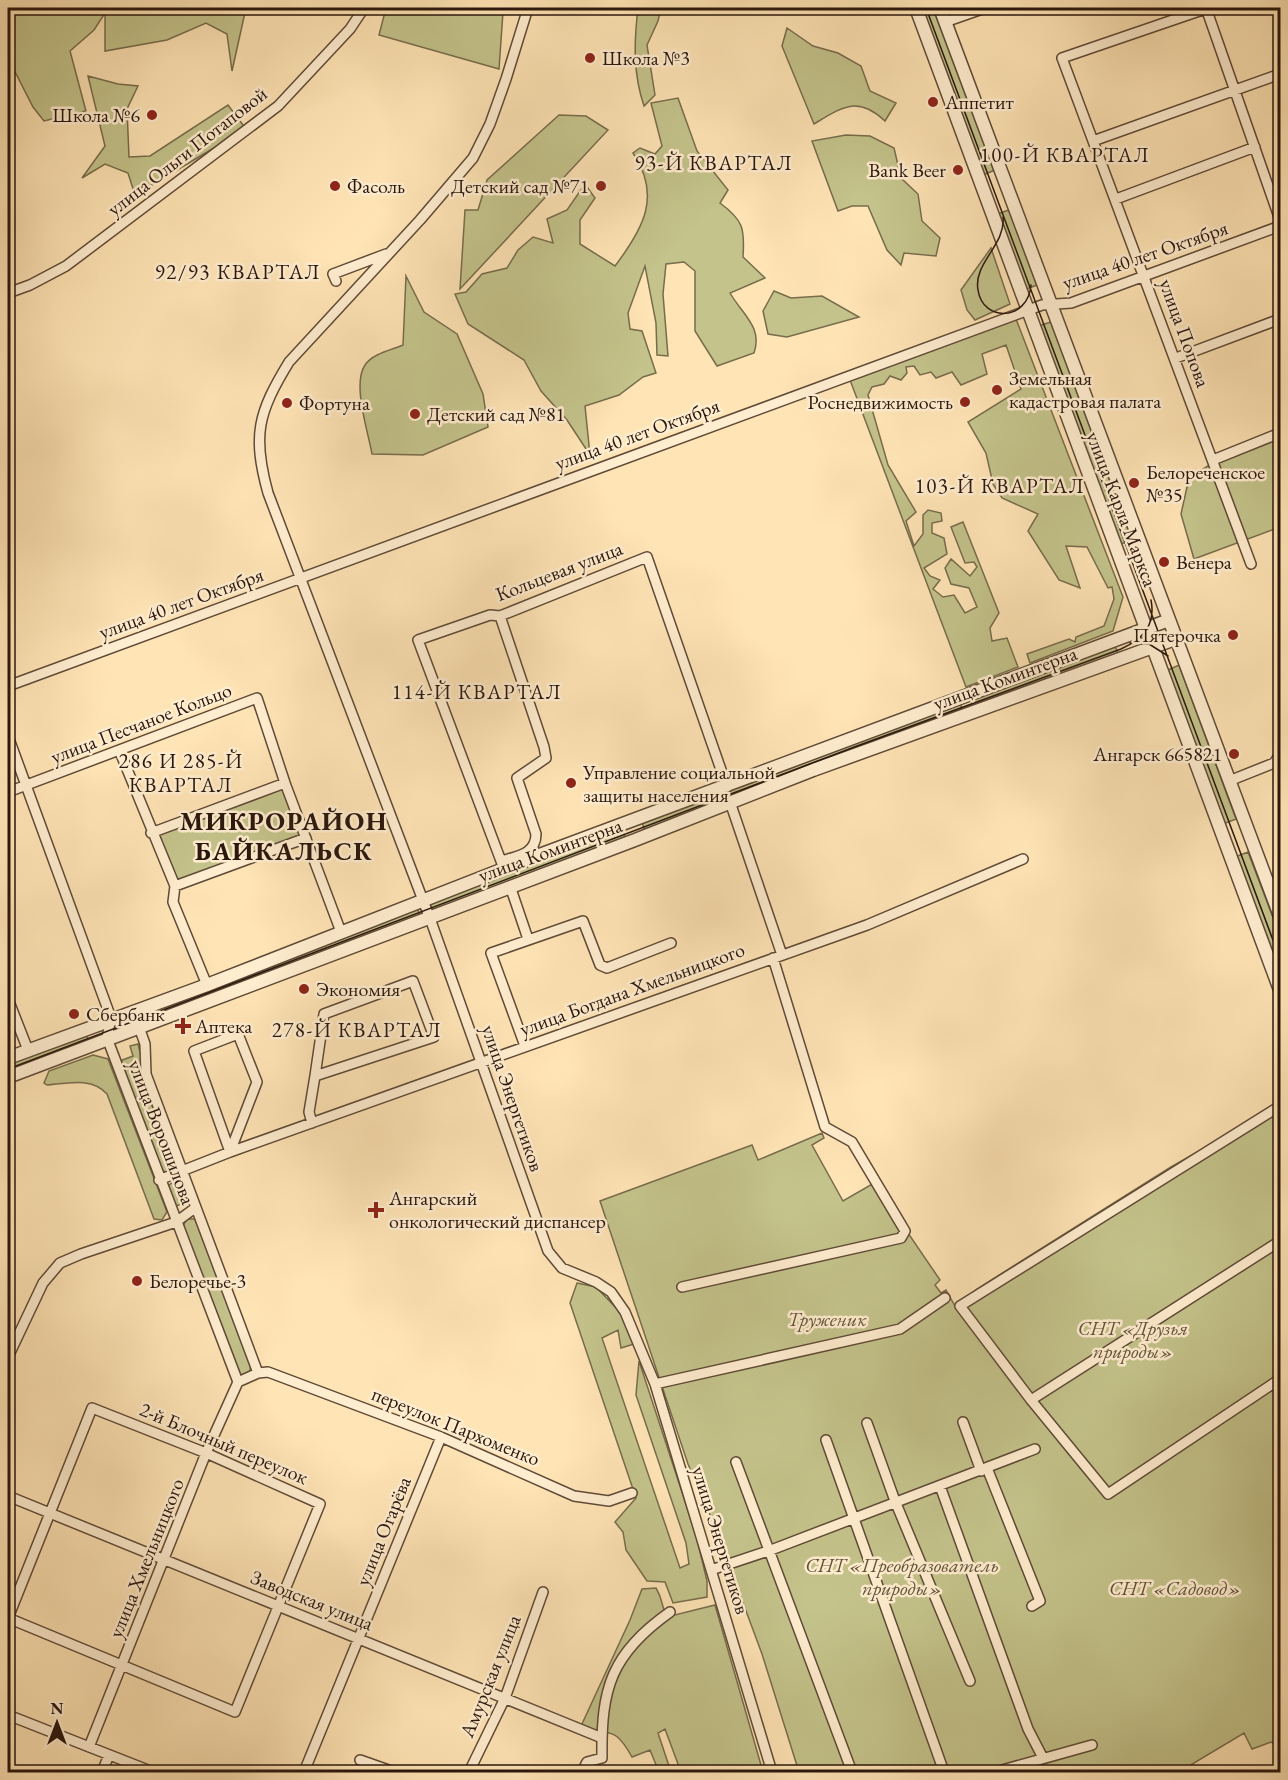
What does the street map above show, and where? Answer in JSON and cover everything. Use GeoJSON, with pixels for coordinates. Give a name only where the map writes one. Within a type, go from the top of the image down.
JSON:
{"type":"FeatureCollection","features":[{"type":"Feature","properties":{"kind":"street","name":"улица Ольги Потаповой"},"geometry":{"type":"LineString","coordinates":[[8,293],[30,285],[66,266],[278,106],[350,29],[364,8]]}},
{"type":"Feature","properties":{"kind":"street","name":"улица Энергетиков"},"geometry":{"type":"LineString","coordinates":[[528,8],[490,124],[473,158],[289,362],[275,384],[260,422],[259,460],[268,493],[429,916],[548,1251],[562,1268],[596,1282],[620,1302],[655,1384],[772,1773]]}},
{"type":"Feature","properties":{"kind":"street","name":"улица Карла Маркса"},"geometry":{"type":"LineString","coordinates":[[916,8],[1026,311],[1281,990]]}},
{"type":"Feature","properties":{"kind":"street","name":"улица Карла Маркса"},"geometry":{"type":"LineString","coordinates":[[940,8],[1175,639],[1281,916]]}},
{"type":"Feature","properties":{"kind":"street"},"geometry":{"type":"LineString","coordinates":[[945,22],[985,8]]}},
{"type":"Feature","properties":{"kind":"street"},"geometry":{"type":"LineString","coordinates":[[1207,8],[1234,91],[1281,220]]}},
{"type":"Feature","properties":{"kind":"street","name":"улица Попова"},"geometry":{"type":"LineString","coordinates":[[1207,8],[1062,58],[1145,275],[1251,564]]}},
{"type":"Feature","properties":{"kind":"street"},"geometry":{"type":"LineString","coordinates":[[1093,141],[1281,74]]}},
{"type":"Feature","properties":{"kind":"street"},"geometry":{"type":"LineString","coordinates":[[1116,199],[1255,147]]}},
{"type":"Feature","properties":{"kind":"street","name":"улица 40 лет Октября"},"geometry":{"type":"LineString","coordinates":[[8,686],[1050,302],[1071,303],[1281,226]]}},
{"type":"Feature","properties":{"kind":"street"},"geometry":{"type":"LineString","coordinates":[[336,281],[333,274],[388,254]]}},
{"type":"Feature","properties":{"kind":"street"},"geometry":{"type":"LineString","coordinates":[[1176,358],[1281,318]]}},
{"type":"Feature","properties":{"kind":"street"},"geometry":{"type":"LineString","coordinates":[[1213,460],[1281,433]]}},
{"type":"Feature","properties":{"kind":"street","name":"Кольцевая улица"},"geometry":{"type":"LineString","coordinates":[[502,865],[418,640],[490,615],[500,616],[646,557],[727,787]]}},
{"type":"Feature","properties":{"kind":"street"},"geometry":{"type":"LineString","coordinates":[[500,616],[546,758],[517,778],[536,834],[536,842],[531,851],[502,865]]}},
{"type":"Feature","properties":{"kind":"street","name":"улица Коминтерна"},"geometry":{"type":"LineString","coordinates":[[8,1058],[111,1018],[207,985],[422,900],[502,865],[727,787],[1168,620]]}},
{"type":"Feature","properties":{"kind":"street","name":"улица Коминтерна"},"geometry":{"type":"LineString","coordinates":[[8,1077],[961,715],[1175,639]]}},
{"type":"Feature","properties":{"kind":"street","name":"улица Песчаное Кольцо"},"geometry":{"type":"LineString","coordinates":[[8,792],[120,752],[257,698],[285,783],[341,932]]}},
{"type":"Feature","properties":{"kind":"street"},"geometry":{"type":"LineString","coordinates":[[8,736],[111,1018],[107,1038]]}},
{"type":"Feature","properties":{"kind":"street"},"geometry":{"type":"LineString","coordinates":[[120,752],[151,833],[175,886],[173,902],[207,985]]}},
{"type":"Feature","properties":{"kind":"street"},"geometry":{"type":"LineString","coordinates":[[1229,781],[1274,763],[1281,755]]}},
{"type":"Feature","properties":{"kind":"street"},"geometry":{"type":"LineString","coordinates":[[151,833],[285,783]]}},
{"type":"Feature","properties":{"kind":"street"},"geometry":{"type":"LineString","coordinates":[[682,1287],[901,1238],[905,1231],[852,1142],[825,1128],[778,956],[730,802]]}},
{"type":"Feature","properties":{"kind":"street"},"geometry":{"type":"LineString","coordinates":[[175,886],[306,838]]}},
{"type":"Feature","properties":{"kind":"street","name":"улица Богдана Хмельницкого"},"geometry":{"type":"LineString","coordinates":[[159,1180],[230,1152],[867,925],[1023,859]]}},
{"type":"Feature","properties":{"kind":"street"},"geometry":{"type":"LineString","coordinates":[[510,885],[528,939]]}},
{"type":"Feature","properties":{"kind":"street"},"geometry":{"type":"LineString","coordinates":[[525,1046],[491,953],[583,921],[600,965],[607,968],[671,943]]}},
{"type":"Feature","properties":{"kind":"street"},"geometry":{"type":"LineString","coordinates":[[312,1123],[309,1112],[324,1014],[413,981],[434,1037],[315,1077]]}},
{"type":"Feature","properties":{"kind":"street"},"geometry":{"type":"LineString","coordinates":[[8,999],[28,1050]]}},
{"type":"Feature","properties":{"kind":"street"},"geometry":{"type":"LineString","coordinates":[[111,1018],[139,1027]]}},
{"type":"Feature","properties":{"kind":"street","name":"улица Ворошилова"},"geometry":{"type":"LineString","coordinates":[[139,1027],[145,1044],[146,1074],[195,1208],[263,1373]]}},
{"type":"Feature","properties":{"kind":"street"},"geometry":{"type":"LineString","coordinates":[[238,1034],[256,1082],[230,1152],[194,1051],[238,1034]]}},
{"type":"Feature","properties":{"kind":"street","name":"улица Ворошилова"},"geometry":{"type":"LineString","coordinates":[[8,1357],[43,1283],[60,1263],[177,1222],[159,1180],[107,1038]]}},
{"type":"Feature","properties":{"kind":"street"},"geometry":{"type":"LineString","coordinates":[[1281,1106],[960,1306],[1031,1400],[1108,1494],[1281,1379]]}},
{"type":"Feature","properties":{"kind":"street"},"geometry":{"type":"LineString","coordinates":[[195,1208],[177,1222],[238,1382],[263,1373]]}},
{"type":"Feature","properties":{"kind":"street"},"geometry":{"type":"LineString","coordinates":[[1031,1400],[1281,1240]]}},
{"type":"Feature","properties":{"kind":"street"},"geometry":{"type":"LineString","coordinates":[[655,1384],[900,1329],[945,1298]]}},
{"type":"Feature","properties":{"kind":"street","name":"переулок Пархоменко"},"geometry":{"type":"LineString","coordinates":[[263,1373],[441,1437],[574,1496],[609,1501],[632,1493]]}},
{"type":"Feature","properties":{"kind":"street","name":"улица Хмельницкого"},"geometry":{"type":"LineString","coordinates":[[89,1747],[206,1453],[238,1382]]}},
{"type":"Feature","properties":{"kind":"street","name":"2-й Блочный переулок"},"geometry":{"type":"LineString","coordinates":[[50,1512],[92,1407],[206,1453],[320,1504],[276,1605],[235,1712],[122,1665]]}},
{"type":"Feature","properties":{"kind":"street"},"geometry":{"type":"LineString","coordinates":[[963,1422],[1040,1601],[1032,1605]]}},
{"type":"Feature","properties":{"kind":"street"},"geometry":{"type":"LineString","coordinates":[[867,1423],[895,1501],[970,1681]]}},
{"type":"Feature","properties":{"kind":"street","name":"улица Огарёва"},"geometry":{"type":"LineString","coordinates":[[304,1773],[441,1437]]}},
{"type":"Feature","properties":{"kind":"street"},"geometry":{"type":"LineString","coordinates":[[826,1440],[944,1773]]}},
{"type":"Feature","properties":{"kind":"street"},"geometry":{"type":"LineString","coordinates":[[711,1570],[771,1550],[1035,1449]]}},
{"type":"Feature","properties":{"kind":"street"},"geometry":{"type":"LineString","coordinates":[[736,1462],[771,1550],[852,1773]]}},
{"type":"Feature","properties":{"kind":"street"},"geometry":{"type":"LineString","coordinates":[[939,1486],[1029,1729],[1043,1758]]}},
{"type":"Feature","properties":{"kind":"street","name":"Заводская улица"},"geometry":{"type":"LineString","coordinates":[[8,1496],[165,1558],[602,1738]]}},
{"type":"Feature","properties":{"kind":"street"},"geometry":{"type":"LineString","coordinates":[[50,1512],[8,1618],[122,1665]]}},
{"type":"Feature","properties":{"kind":"street","name":"Амурская улица"},"geometry":{"type":"LineString","coordinates":[[469,1773],[505,1698],[543,1592]]}},
{"type":"Feature","properties":{"kind":"street"},"geometry":{"type":"LineString","coordinates":[[582,1773],[587,1762],[602,1758],[605,1696],[615,1668],[642,1632],[670,1612]]}},
{"type":"Feature","properties":{"kind":"street"},"geometry":{"type":"LineString","coordinates":[[8,1715],[153,1773]]}},
{"type":"Feature","properties":{"kind":"street"},"geometry":{"type":"LineString","coordinates":[[995,1773],[1016,1769],[1043,1758],[1092,1745]]}},
{"type":"Feature","properties":{"kind":"street"},"geometry":{"type":"LineString","coordinates":[[102,1773],[109,1755]]}},
{"type":"Feature","properties":{"kind":"street"},"geometry":{"type":"LineString","coordinates":[[360,1760],[394,1773]]}},
{"type":"Feature","properties":{"kind":"green space"},"geometry":{"type":"Polygon","coordinates":[[[8,8],[246,8],[232,71],[227,34],[206,23],[167,40],[105,51],[105,13],[94,30],[70,51],[86,111],[44,121],[33,107],[8,58],[8,8]]]}},
{"type":"Feature","properties":{"kind":"green space"},"geometry":{"type":"Polygon","coordinates":[[[386,8],[494,8],[503,12],[499,69],[379,35],[386,8]]]}},
{"type":"Feature","properties":{"kind":"green space"},"geometry":{"type":"Polygon","coordinates":[[[638,8],[661,8],[647,45],[655,95],[644,106],[635,57],[638,8]]]}},
{"type":"Feature","properties":{"kind":"green space"},"geometry":{"type":"Polygon","coordinates":[[[921,8],[935,8],[995,170],[983,175],[921,8]]]}},
{"type":"Feature","properties":{"kind":"green space"},"geometry":{"type":"Polygon","coordinates":[[[787,28],[813,46],[838,53],[861,66],[870,91],[896,103],[885,121],[866,108],[850,106],[814,124],[782,46],[787,28]]]}},
{"type":"Feature","properties":{"kind":"green space"},"geometry":{"type":"Polygon","coordinates":[[[88,76],[118,84],[138,86],[127,109],[129,157],[150,156],[228,105],[246,129],[135,195],[128,173],[105,164],[82,178],[105,146],[88,76]]]}},
{"type":"Feature","properties":{"kind":"green space"},"geometry":{"type":"Polygon","coordinates":[[[678,98],[697,151],[728,190],[720,203],[734,215],[741,226],[743,257],[765,278],[730,293],[754,328],[756,344],[754,353],[717,366],[695,331],[695,271],[684,262],[666,264],[663,294],[668,356],[657,355],[656,323],[645,266],[628,313],[630,329],[642,331],[656,373],[643,377],[619,395],[585,406],[590,455],[567,420],[541,391],[524,360],[468,324],[455,294],[466,292],[482,274],[507,268],[518,250],[533,237],[553,243],[547,219],[567,210],[585,184],[595,198],[580,220],[580,244],[615,266],[634,239],[645,212],[646,184],[642,169],[633,153],[640,148],[655,154],[662,146],[651,103],[678,98]]]}},
{"type":"Feature","properties":{"kind":"green space"},"geometry":{"type":"Polygon","coordinates":[[[559,115],[586,116],[608,130],[460,289],[465,210],[478,210],[487,180],[559,115]]]}},
{"type":"Feature","properties":{"kind":"green space"},"geometry":{"type":"Polygon","coordinates":[[[846,135],[870,136],[894,148],[901,178],[918,194],[922,221],[940,238],[936,256],[904,253],[901,265],[887,250],[868,206],[852,206],[838,211],[812,141],[846,135]]]}},
{"type":"Feature","properties":{"kind":"green space"},"geometry":{"type":"Polygon","coordinates":[[[1009,210],[1037,285],[1024,290],[997,214],[1009,210]]]}},
{"type":"Feature","properties":{"kind":"green space"},"geometry":{"type":"Polygon","coordinates":[[[991,248],[1010,304],[975,320],[967,310],[961,290],[991,248]]]}},
{"type":"Feature","properties":{"kind":"green space"},"geometry":{"type":"Polygon","coordinates":[[[406,276],[424,312],[457,334],[483,394],[488,427],[423,455],[372,454],[360,395],[361,373],[372,358],[403,345],[406,276]]]}},
{"type":"Feature","properties":{"kind":"green space"},"geometry":{"type":"Polygon","coordinates":[[[774,291],[791,298],[822,296],[859,317],[787,337],[768,334],[763,311],[774,291]]]}},
{"type":"Feature","properties":{"kind":"green space"},"geometry":{"type":"Polygon","coordinates":[[[1016,319],[1123,597],[1113,631],[1030,663],[1027,654],[1069,639],[1075,642],[1076,637],[1104,626],[1114,599],[1112,587],[1108,588],[1087,547],[1066,546],[1080,588],[1059,580],[1028,531],[1038,514],[1002,498],[993,484],[986,453],[968,422],[1021,389],[1006,345],[982,354],[987,374],[961,385],[952,372],[936,378],[931,372],[920,375],[914,366],[906,367],[907,373],[901,380],[890,376],[884,384],[872,387],[868,395],[888,465],[916,512],[906,521],[914,546],[923,534],[923,515],[928,510],[941,513],[942,521],[932,523],[932,533],[944,538],[947,554],[924,568],[930,576],[940,580],[933,589],[943,597],[954,595],[965,613],[977,607],[969,588],[951,584],[945,568],[951,559],[970,576],[977,567],[974,562],[965,563],[951,527],[963,522],[999,613],[990,628],[992,641],[1007,638],[1018,667],[966,687],[850,380],[1016,319]]]}},
{"type":"Feature","properties":{"kind":"green space"},"geometry":{"type":"Polygon","coordinates":[[[1051,322],[1132,540],[1118,545],[1038,326],[1051,322]]]}},
{"type":"Feature","properties":{"kind":"green space"},"geometry":{"type":"Polygon","coordinates":[[[1280,435],[1280,527],[1194,559],[1181,514],[1189,478],[1211,464],[1280,435]]]}},
{"type":"Feature","properties":{"kind":"green space"},"geometry":{"type":"Polygon","coordinates":[[[1114,644],[1118,653],[974,708],[970,698],[1114,644]]]}},
{"type":"Feature","properties":{"kind":"green space"},"geometry":{"type":"Polygon","coordinates":[[[1179,665],[1236,819],[1223,824],[1166,671],[1179,665]]]}},
{"type":"Feature","properties":{"kind":"green space"},"geometry":{"type":"Polygon","coordinates":[[[960,703],[963,712],[645,831],[642,823],[960,703]]]}},
{"type":"Feature","properties":{"kind":"green space"},"geometry":{"type":"Polygon","coordinates":[[[285,783],[306,838],[175,886],[152,832],[285,783]]]}},
{"type":"Feature","properties":{"kind":"green space"},"geometry":{"type":"Polygon","coordinates":[[[622,830],[626,839],[433,912],[429,902],[622,830]]]}},
{"type":"Feature","properties":{"kind":"green space"},"geometry":{"type":"Polygon","coordinates":[[[1248,852],[1280,936],[1280,977],[1235,857],[1248,852]]]}},
{"type":"Feature","properties":{"kind":"green space"},"geometry":{"type":"Polygon","coordinates":[[[417,908],[421,917],[142,1022],[139,1013],[417,908]]]}},
{"type":"Feature","properties":{"kind":"green space"},"geometry":{"type":"Polygon","coordinates":[[[86,1033],[89,1042],[8,1073],[8,1063],[86,1033]]]}},
{"type":"Feature","properties":{"kind":"green space"},"geometry":{"type":"Polygon","coordinates":[[[138,1044],[141,1056],[141,1075],[174,1165],[170,1173],[159,1170],[120,1061],[133,1056],[130,1046],[138,1044]]]}},
{"type":"Feature","properties":{"kind":"green space"},"geometry":{"type":"Polygon","coordinates":[[[93,1055],[108,1059],[167,1212],[162,1220],[154,1219],[107,1094],[87,1083],[47,1085],[44,1083],[49,1071],[93,1055]]]}},
{"type":"Feature","properties":{"kind":"green space"},"geometry":{"type":"Polygon","coordinates":[[[1280,1105],[1280,1747],[1271,1742],[1252,1749],[1244,1733],[1179,1772],[799,1772],[762,1654],[713,1522],[688,1464],[600,1201],[752,1145],[758,1160],[822,1133],[824,1138],[812,1145],[843,1201],[874,1183],[940,1280],[935,1285],[941,1293],[946,1290],[955,1306],[977,1289],[1171,1167],[1280,1105]]]}},
{"type":"Feature","properties":{"kind":"green space"},"geometry":{"type":"Polygon","coordinates":[[[173,1182],[180,1182],[187,1202],[176,1206],[168,1186],[173,1182]]]}},
{"type":"Feature","properties":{"kind":"green space"},"geometry":{"type":"Polygon","coordinates":[[[187,1219],[195,1219],[251,1364],[249,1376],[240,1375],[183,1226],[187,1219]]]}},
{"type":"Feature","properties":{"kind":"green space"},"geometry":{"type":"Polygon","coordinates":[[[577,1283],[596,1287],[620,1312],[634,1344],[621,1348],[618,1330],[602,1338],[680,1568],[689,1564],[686,1543],[636,1395],[639,1361],[696,1535],[707,1581],[707,1597],[673,1603],[665,1582],[647,1581],[626,1550],[623,1532],[615,1522],[636,1498],[570,1303],[577,1283]]]}},
{"type":"Feature","properties":{"kind":"green space"},"geometry":{"type":"Polygon","coordinates":[[[656,1588],[667,1617],[715,1605],[763,1772],[681,1772],[665,1729],[658,1733],[671,1772],[659,1772],[650,1750],[632,1757],[626,1746],[615,1735],[581,1726],[642,1589],[656,1588]]]}},
{"type":"Feature","properties":{"kind":"tram line"},"geometry":{"type":"LineString","coordinates":[[926,8],[1280,959]]}},
{"type":"Feature","properties":{"kind":"tram line"},"geometry":{"type":"LineString","coordinates":[[1003,217],[1000,236],[980,271],[978,290],[982,301],[996,312],[1014,311],[1022,306],[1028,297],[1031,285]]}},
{"type":"Feature","properties":{"kind":"tram line"},"geometry":{"type":"LineString","coordinates":[[8,1069],[857,746],[1121,649],[1136,641],[1150,624],[1151,600]]}},
{"type":"Feature","properties":{"kind":"tram line"},"geometry":{"type":"LineString","coordinates":[[1130,643],[1149,644],[1168,656]]}},
{"type":"Feature","properties":{"kind":"place","name":"Школа №3"},"geometry":{"type":"Point","coordinates":[590,58]}},
{"type":"Feature","properties":{"kind":"place","name":"Аппетит"},"geometry":{"type":"Point","coordinates":[933,102]}},
{"type":"Feature","properties":{"kind":"place","name":"Школа №6"},"geometry":{"type":"Point","coordinates":[152,115]}},
{"type":"Feature","properties":{"kind":"place","name":"Bank Beer"},"geometry":{"type":"Point","coordinates":[958,170]}},
{"type":"Feature","properties":{"kind":"place","name":"Фасоль"},"geometry":{"type":"Point","coordinates":[335,186]}},
{"type":"Feature","properties":{"kind":"place","name":"Детский сад №71"},"geometry":{"type":"Point","coordinates":[601,186]}},
{"type":"Feature","properties":{"kind":"place","name":"Земельная кадастровая палата"},"geometry":{"type":"Point","coordinates":[997,390]}},
{"type":"Feature","properties":{"kind":"place","name":"Роснедвижимость"},"geometry":{"type":"Point","coordinates":[965,402]}},
{"type":"Feature","properties":{"kind":"place","name":"Фортуна"},"geometry":{"type":"Point","coordinates":[287,403]}},
{"type":"Feature","properties":{"kind":"place","name":"Детский сад №81"},"geometry":{"type":"Point","coordinates":[415,414]}},
{"type":"Feature","properties":{"kind":"place","name":"Белореченское №35"},"geometry":{"type":"Point","coordinates":[1134,483]}},
{"type":"Feature","properties":{"kind":"place","name":"Венера"},"geometry":{"type":"Point","coordinates":[1164,562]}},
{"type":"Feature","properties":{"kind":"place","name":"Пятерочка"},"geometry":{"type":"Point","coordinates":[1233,635]}},
{"type":"Feature","properties":{"kind":"place","name":"Ангарск 665821"},"geometry":{"type":"Point","coordinates":[1234,754]}},
{"type":"Feature","properties":{"kind":"place","name":"Управление социальной защиты населения"},"geometry":{"type":"Point","coordinates":[571,783]}},
{"type":"Feature","properties":{"kind":"place","name":"Экономия"},"geometry":{"type":"Point","coordinates":[304,989]}},
{"type":"Feature","properties":{"kind":"place","name":"Сбербанк"},"geometry":{"type":"Point","coordinates":[74,1014]}},
{"type":"Feature","properties":{"kind":"place","name":"Аптека"},"geometry":{"type":"Point","coordinates":[183,1026]}},
{"type":"Feature","properties":{"kind":"place","name":"Ангарский онкологический диспансер"},"geometry":{"type":"Point","coordinates":[376,1210]}},
{"type":"Feature","properties":{"kind":"place","name":"Белоречье-3"},"geometry":{"type":"Point","coordinates":[137,1281]}},
{"type":"Feature","properties":{"kind":"district","name":"100-Й КВАРТАЛ"},"geometry":{"type":"Point","coordinates":[1065,155]}},
{"type":"Feature","properties":{"kind":"district","name":"93-Й КВАРТАЛ"},"geometry":{"type":"Point","coordinates":[714,163]}},
{"type":"Feature","properties":{"kind":"district","name":"92/93 КВАРТАЛ"},"geometry":{"type":"Point","coordinates":[238,272]}},
{"type":"Feature","properties":{"kind":"district","name":"103-Й КВАРТАЛ"},"geometry":{"type":"Point","coordinates":[1000,486]}},
{"type":"Feature","properties":{"kind":"district","name":"114-Й КВАРТАЛ"},"geometry":{"type":"Point","coordinates":[477,692]}},
{"type":"Feature","properties":{"kind":"district","name":"286 И 285-Й КВАРТАЛ"},"geometry":{"type":"Point","coordinates":[181,773]}},
{"type":"Feature","properties":{"kind":"district","name":"МИКРОРАЙОН БАЙКАЛЬСК"},"geometry":{"type":"Point","coordinates":[284,836]}},
{"type":"Feature","properties":{"kind":"district","name":"278-Й КВАРТАЛ"},"geometry":{"type":"Point","coordinates":[357,1030]}},
{"type":"Feature","properties":{"kind":"park label","name":"Труженик"},"geometry":{"type":"Point","coordinates":[827,1319]}},
{"type":"Feature","properties":{"kind":"park label","name":"СНТ «Друзья природы»"},"geometry":{"type":"Point","coordinates":[1133,1340]}},
{"type":"Feature","properties":{"kind":"park label","name":"СНТ «Преобразователь природы»"},"geometry":{"type":"Point","coordinates":[902,1576]}},
{"type":"Feature","properties":{"kind":"park label","name":"СНТ «Садовод»"},"geometry":{"type":"Point","coordinates":[1175,1588]}}]}
